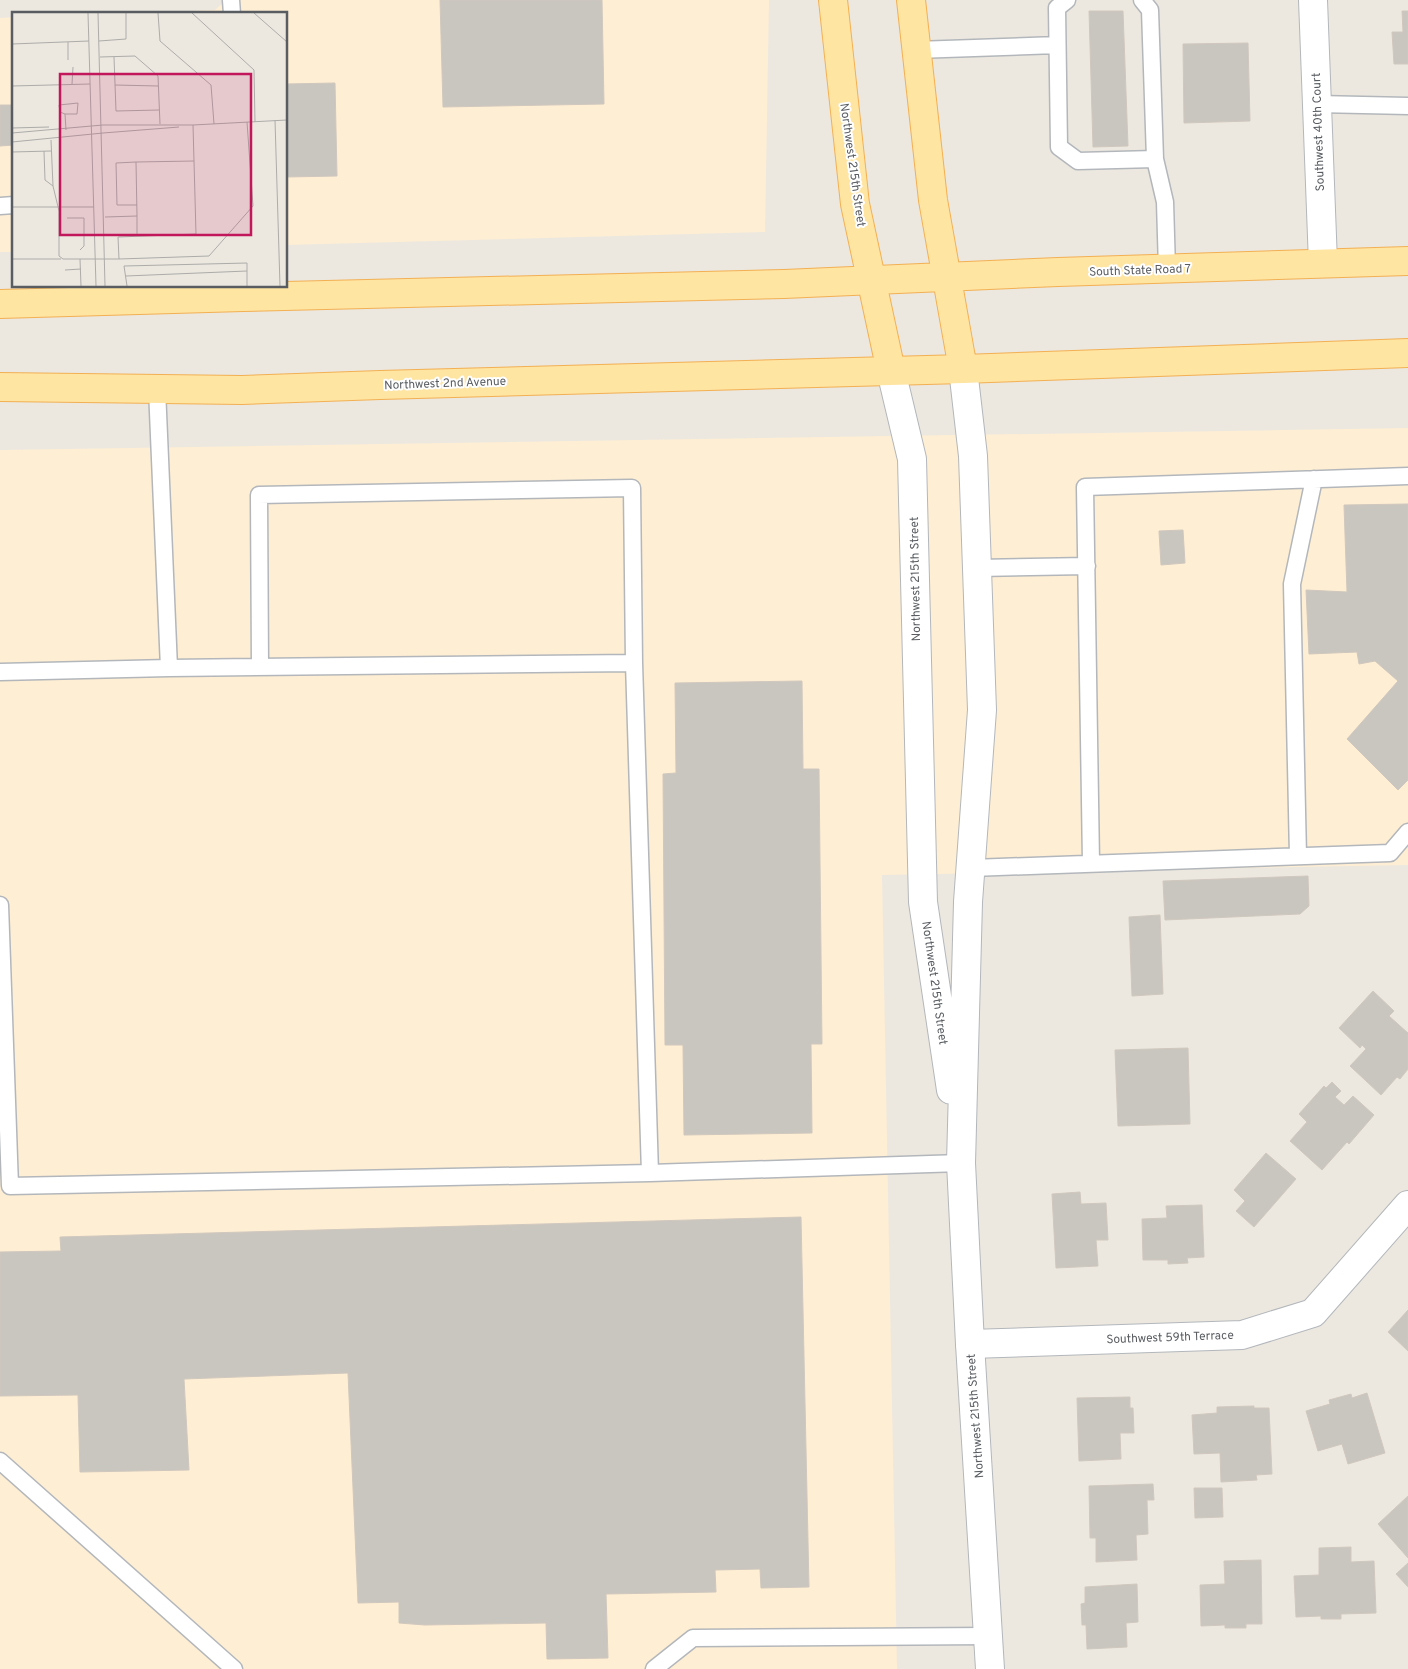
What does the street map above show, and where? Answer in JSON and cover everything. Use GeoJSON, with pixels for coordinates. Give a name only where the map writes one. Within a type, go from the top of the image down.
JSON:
{"type":"FeatureCollection","features":[{"type":"Feature","properties":{"kind":"main road","name":"Northwest 215th Street"},"geometry":{"type":"LineString","coordinates":[[833,0],[854,196],[891,371]]}},
{"type":"Feature","properties":{"kind":"main road","name":"Northwest 215th Street"},"geometry":{"type":"LineString","coordinates":[[911,0],[933,200],[963,369]]}},
{"type":"Feature","properties":{"kind":"main road","name":"South State Road 7"},"geometry":{"type":"LineString","coordinates":[[871,280],[1408,261]]}},
{"type":"Feature","properties":{"kind":"main road"},"geometry":{"type":"LineString","coordinates":[[0,304],[243,291],[784,284],[871,280]]}},
{"type":"Feature","properties":{"kind":"main road"},"geometry":{"type":"LineString","coordinates":[[891,371],[1408,353]]}},
{"type":"Feature","properties":{"kind":"main road","name":"Northwest 2nd Avenue"},"geometry":{"type":"LineString","coordinates":[[0,387],[242,390],[891,371]]}},
{"type":"Feature","properties":{"kind":"street","name":"Southwest 40th Court"},"geometry":{"type":"LineString","coordinates":[[1313,0],[1323,263]]}},
{"type":"Feature","properties":{"kind":"street","name":"Northwest 215th Street"},"geometry":{"type":"LineString","coordinates":[[963,369],[973,456],[982,710],[972,868],[968,902],[962,1163],[970,1344],[990,1669]]}},
{"type":"Feature","properties":{"kind":"street","name":"Northwest 215th Street"},"geometry":{"type":"LineString","coordinates":[[891,371],[912,459],[923,902],[962,1163]]}},
{"type":"Feature","properties":{"kind":"street","name":"Southwest 59th Terrace"},"geometry":{"type":"LineString","coordinates":[[970,1344],[1242,1335],[1313,1313],[1408,1205]]}},
{"type":"Feature","properties":{"kind":"lane"},"geometry":{"type":"LineString","coordinates":[[1067,0],[1057,8],[1060,147],[1078,161],[1155,159]]}},
{"type":"Feature","properties":{"kind":"lane"},"geometry":{"type":"LineString","coordinates":[[1142,0],[1150,10],[1155,159],[1165,202],[1167,269]]}},
{"type":"Feature","properties":{"kind":"lane"},"geometry":{"type":"LineString","coordinates":[[916,50],[1057,45]]}},
{"type":"Feature","properties":{"kind":"lane"},"geometry":{"type":"LineString","coordinates":[[1317,104],[1408,106]]}},
{"type":"Feature","properties":{"kind":"lane"},"geometry":{"type":"LineString","coordinates":[[157,389],[169,668]]}},
{"type":"Feature","properties":{"kind":"lane"},"geometry":{"type":"LineString","coordinates":[[1092,863],[1085,487],[1408,476]]}},
{"type":"Feature","properties":{"kind":"lane"},"geometry":{"type":"LineString","coordinates":[[1298,856],[1292,584],[1314,479]]}},
{"type":"Feature","properties":{"kind":"lane"},"geometry":{"type":"LineString","coordinates":[[260,667],[259,494],[632,488],[634,663],[650,1173]]}},
{"type":"Feature","properties":{"kind":"lane"},"geometry":{"type":"LineString","coordinates":[[977,568],[1087,566]]}},
{"type":"Feature","properties":{"kind":"lane"},"geometry":{"type":"LineString","coordinates":[[0,672],[169,668],[634,663]]}},
{"type":"Feature","properties":{"kind":"lane"},"geometry":{"type":"LineString","coordinates":[[972,868],[1390,853],[1408,832]]}},
{"type":"Feature","properties":{"kind":"lane"},"geometry":{"type":"LineString","coordinates":[[0,906],[10,1186],[650,1173],[962,1163]]}},
{"type":"Feature","properties":{"kind":"lane"},"geometry":{"type":"LineString","coordinates":[[0,1461],[234,1669]]}},
{"type":"Feature","properties":{"kind":"lane"},"geometry":{"type":"LineString","coordinates":[[654,1669],[694,1638],[989,1636]]}},
{"type":"Feature","properties":{"kind":"shaded area"},"geometry":{"type":"Polygon","coordinates":[[[226,0],[769,0],[765,232],[288,245],[288,12],[163,12],[215,10],[226,0]]]}},
{"type":"Feature","properties":{"kind":"shaded area"},"geometry":{"type":"Polygon","coordinates":[[[12,17],[12,252],[0,252],[0,18],[12,17]]]}},
{"type":"Feature","properties":{"kind":"shaded area"},"geometry":{"type":"Polygon","coordinates":[[[1408,428],[1408,865],[882,875],[897,1669],[0,1669],[0,450],[1408,428]]]}},
{"type":"Feature","properties":{"kind":"building"},"geometry":{"type":"Polygon","coordinates":[[[440,0],[602,0],[604,104],[443,107],[440,0]]]}},
{"type":"Feature","properties":{"kind":"building"},"geometry":{"type":"Polygon","coordinates":[[[1089,11],[1123,11],[1128,146],[1093,147],[1089,11]]]}},
{"type":"Feature","properties":{"kind":"building"},"geometry":{"type":"Polygon","coordinates":[[[1402,11],[1408,11],[1408,64],[1394,64],[1392,32],[1403,32],[1402,11]]]}},
{"type":"Feature","properties":{"kind":"building"},"geometry":{"type":"Polygon","coordinates":[[[1248,43],[1250,121],[1184,123],[1183,44],[1248,43]]]}},
{"type":"Feature","properties":{"kind":"building"},"geometry":{"type":"Polygon","coordinates":[[[335,83],[337,176],[288,177],[288,84],[335,83]]]}},
{"type":"Feature","properties":{"kind":"building"},"geometry":{"type":"Polygon","coordinates":[[[0,105],[12,105],[12,145],[0,146],[0,105]]]}},
{"type":"Feature","properties":{"kind":"building"},"geometry":{"type":"Polygon","coordinates":[[[1408,504],[1408,780],[1398,790],[1347,739],[1398,681],[1375,661],[1359,664],[1357,652],[1309,654],[1306,590],[1347,592],[1344,505],[1408,504]]]}},
{"type":"Feature","properties":{"kind":"building"},"geometry":{"type":"Polygon","coordinates":[[[1183,530],[1185,563],[1161,565],[1159,531],[1183,530]]]}},
{"type":"Feature","properties":{"kind":"building"},"geometry":{"type":"Polygon","coordinates":[[[802,681],[803,769],[819,769],[822,1044],[811,1044],[812,1133],[684,1135],[683,1045],[665,1045],[663,774],[676,773],[675,683],[802,681]]]}},
{"type":"Feature","properties":{"kind":"building"},"geometry":{"type":"Polygon","coordinates":[[[1308,876],[1309,906],[1300,914],[1165,920],[1163,881],[1308,876]]]}},
{"type":"Feature","properties":{"kind":"building"},"geometry":{"type":"Polygon","coordinates":[[[1160,915],[1163,994],[1132,996],[1129,917],[1160,915]]]}},
{"type":"Feature","properties":{"kind":"building"},"geometry":{"type":"Polygon","coordinates":[[[1373,991],[1394,1011],[1389,1016],[1408,1033],[1408,1069],[1400,1079],[1397,1077],[1381,1095],[1350,1066],[1366,1049],[1362,1045],[1360,1048],[1339,1028],[1373,991]]]}},
{"type":"Feature","properties":{"kind":"building"},"geometry":{"type":"Polygon","coordinates":[[[1188,1048],[1190,1124],[1118,1126],[1115,1050],[1188,1048]]]}},
{"type":"Feature","properties":{"kind":"building"},"geometry":{"type":"Polygon","coordinates":[[[1332,1082],[1341,1091],[1335,1097],[1344,1105],[1353,1096],[1374,1115],[1349,1144],[1347,1142],[1322,1170],[1290,1141],[1307,1122],[1299,1114],[1324,1086],[1326,1088],[1332,1082]]]}},
{"type":"Feature","properties":{"kind":"building"},"geometry":{"type":"Polygon","coordinates":[[[1266,1153],[1296,1179],[1254,1227],[1236,1211],[1245,1201],[1234,1190],[1266,1153]]]}},
{"type":"Feature","properties":{"kind":"building"},"geometry":{"type":"Polygon","coordinates":[[[1080,1192],[1081,1204],[1106,1203],[1108,1240],[1096,1240],[1098,1266],[1056,1268],[1052,1194],[1080,1192]]]}},
{"type":"Feature","properties":{"kind":"building"},"geometry":{"type":"Polygon","coordinates":[[[1202,1205],[1204,1257],[1187,1258],[1188,1263],[1168,1264],[1168,1260],[1143,1260],[1142,1219],[1167,1218],[1166,1206],[1202,1205]]]}},
{"type":"Feature","properties":{"kind":"building"},"geometry":{"type":"Polygon","coordinates":[[[801,1217],[809,1587],[761,1588],[760,1569],[715,1570],[716,1592],[606,1594],[608,1658],[547,1659],[546,1623],[425,1625],[399,1623],[399,1602],[358,1603],[348,1373],[184,1379],[189,1470],[80,1472],[78,1395],[0,1396],[0,1252],[61,1251],[60,1237],[801,1217]]]}},
{"type":"Feature","properties":{"kind":"building"},"geometry":{"type":"Polygon","coordinates":[[[1408,1310],[1408,1351],[1388,1332],[1408,1310]]]}},
{"type":"Feature","properties":{"kind":"building"},"geometry":{"type":"Polygon","coordinates":[[[1367,1393],[1385,1453],[1348,1464],[1342,1444],[1318,1451],[1306,1411],[1330,1404],[1329,1400],[1351,1394],[1352,1398],[1367,1393]]]}},
{"type":"Feature","properties":{"kind":"building"},"geometry":{"type":"Polygon","coordinates":[[[1130,1397],[1130,1408],[1133,1408],[1134,1433],[1120,1433],[1121,1459],[1079,1461],[1077,1398],[1130,1397]]]}},
{"type":"Feature","properties":{"kind":"building"},"geometry":{"type":"Polygon","coordinates":[[[1254,1406],[1254,1408],[1269,1408],[1272,1474],[1256,1475],[1257,1480],[1221,1482],[1220,1453],[1194,1454],[1192,1415],[1217,1413],[1217,1407],[1254,1406]]]}},
{"type":"Feature","properties":{"kind":"building"},"geometry":{"type":"Polygon","coordinates":[[[1153,1484],[1154,1500],[1147,1500],[1148,1534],[1136,1535],[1137,1560],[1096,1562],[1096,1538],[1090,1538],[1089,1486],[1153,1484]]]}},
{"type":"Feature","properties":{"kind":"building"},"geometry":{"type":"Polygon","coordinates":[[[1194,1488],[1222,1488],[1223,1517],[1195,1518],[1194,1488]]]}},
{"type":"Feature","properties":{"kind":"building"},"geometry":{"type":"Polygon","coordinates":[[[1408,1496],[1408,1558],[1378,1524],[1408,1496]]]}},
{"type":"Feature","properties":{"kind":"building"},"geometry":{"type":"Polygon","coordinates":[[[1351,1547],[1351,1562],[1374,1561],[1376,1613],[1341,1614],[1341,1619],[1321,1619],[1321,1616],[1296,1617],[1294,1576],[1319,1575],[1319,1548],[1351,1547]]]}},
{"type":"Feature","properties":{"kind":"building"},"geometry":{"type":"Polygon","coordinates":[[[1261,1560],[1262,1624],[1246,1624],[1246,1628],[1225,1628],[1225,1625],[1201,1626],[1200,1585],[1225,1584],[1224,1561],[1261,1560]]]}},
{"type":"Feature","properties":{"kind":"building"},"geometry":{"type":"Polygon","coordinates":[[[1408,1563],[1408,1587],[1396,1574],[1408,1563]]]}},
{"type":"Feature","properties":{"kind":"building"},"geometry":{"type":"Polygon","coordinates":[[[1137,1584],[1138,1622],[1126,1623],[1127,1647],[1087,1649],[1086,1625],[1082,1625],[1081,1604],[1085,1603],[1085,1587],[1137,1584]]]}}]}
